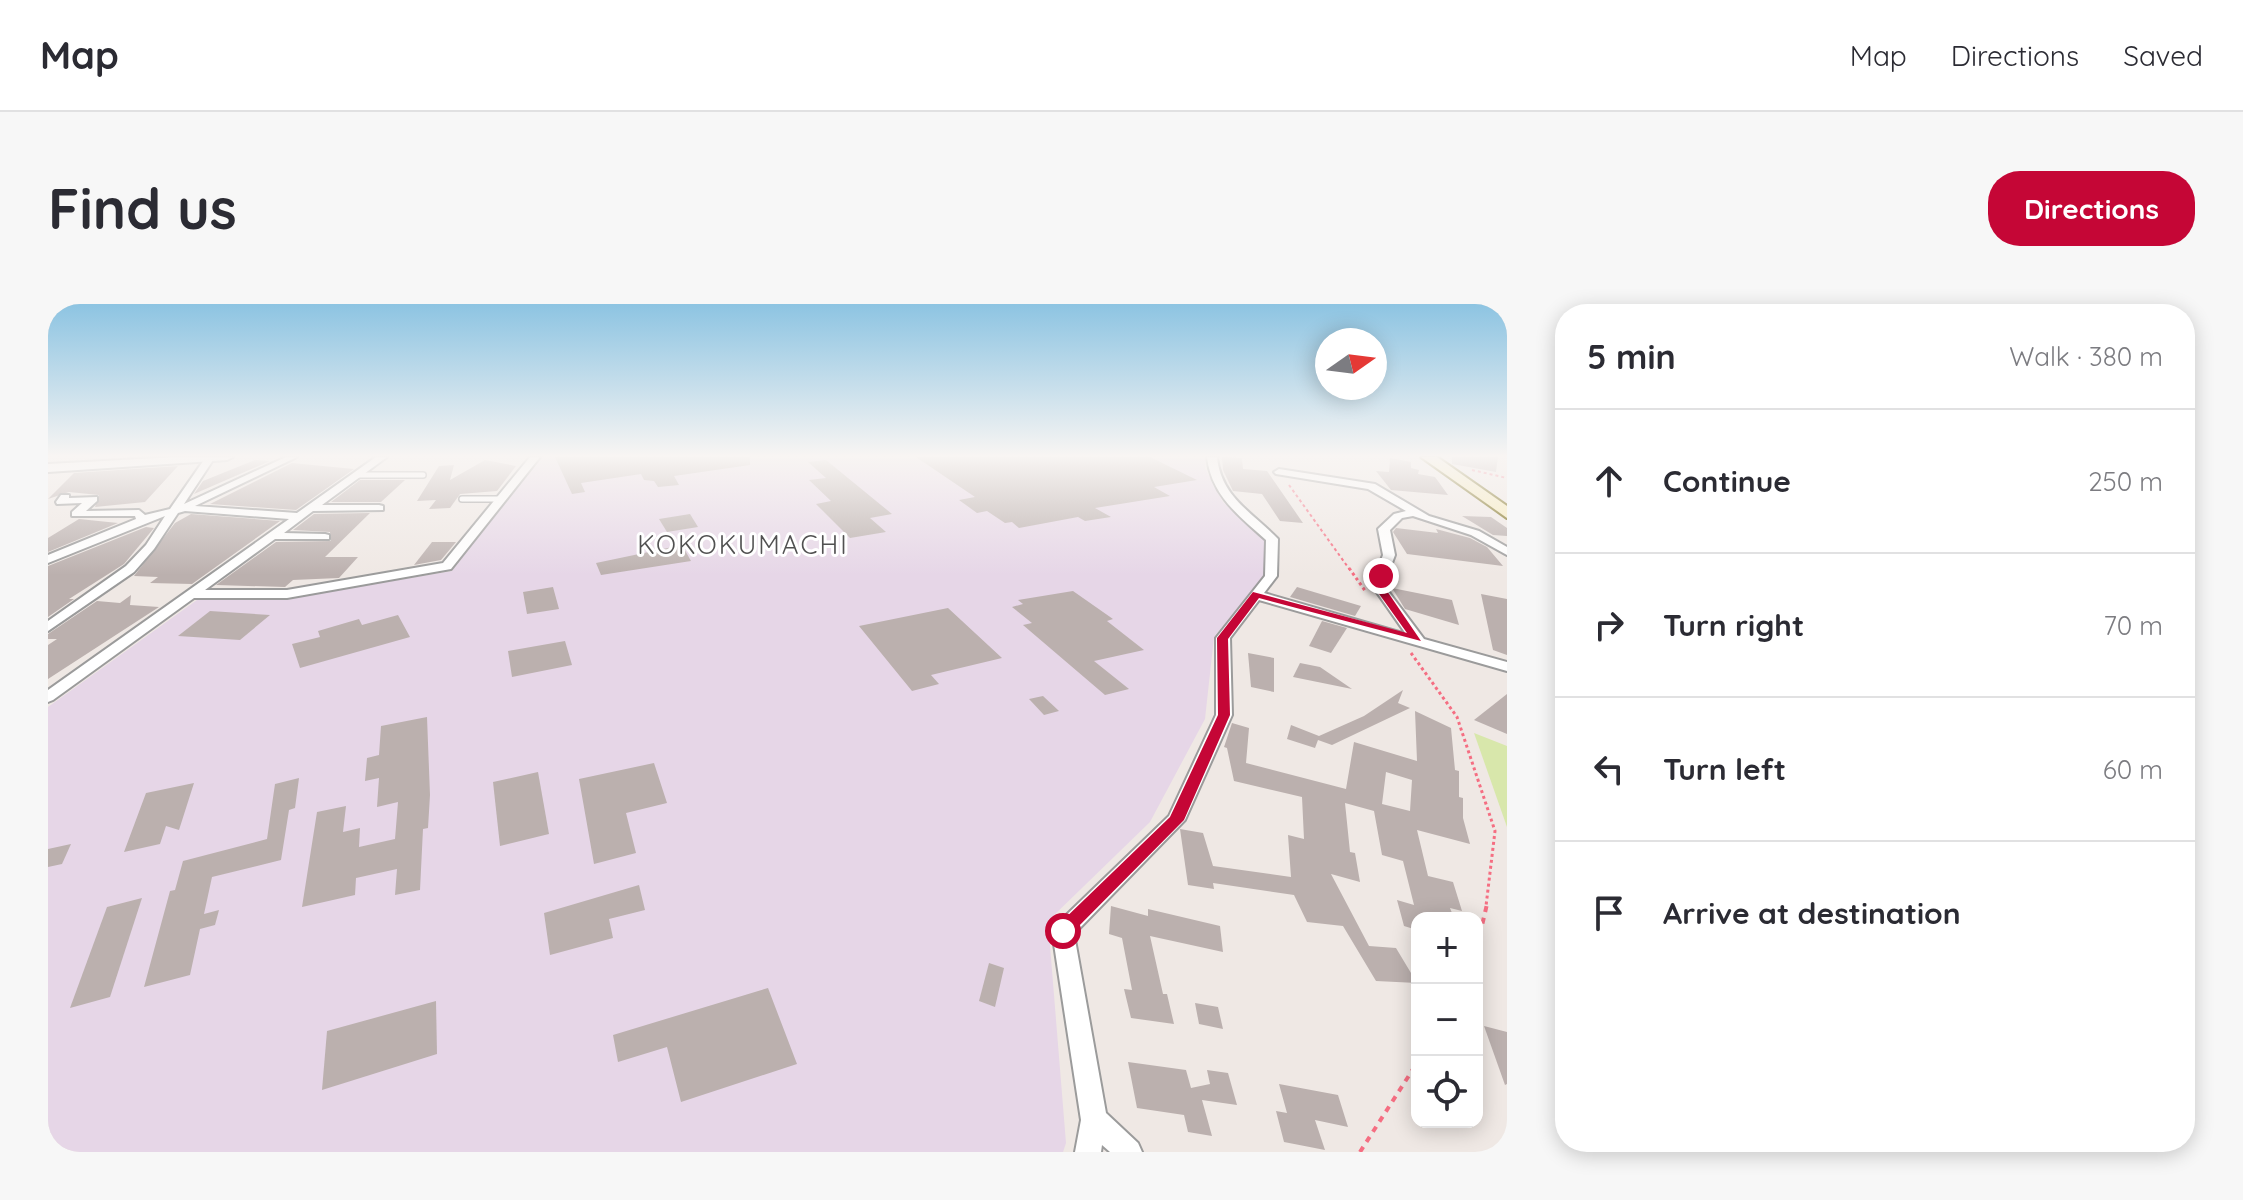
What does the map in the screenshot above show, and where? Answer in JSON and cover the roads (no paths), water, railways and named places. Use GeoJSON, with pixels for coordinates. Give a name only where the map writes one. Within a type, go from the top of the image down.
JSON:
{"type":"FeatureCollection","features":[{"type":"Feature","properties":{"kind":"main road"},"geometry":{"type":"LineString","coordinates":[[1484,497],[1507,513]]}},
{"type":"Feature","properties":{"kind":"street"},"geometry":{"type":"LineString","coordinates":[[48,627],[130,569],[150,547],[182,497]]}},
{"type":"Feature","properties":{"kind":"street"},"geometry":{"type":"LineString","coordinates":[[48,559],[142,520],[185,508],[204,497]]}},
{"type":"Feature","properties":{"kind":"street"},"geometry":{"type":"LineString","coordinates":[[48,697],[327,497]]}},
{"type":"Feature","properties":{"kind":"street"},"geometry":{"type":"LineString","coordinates":[[194,594],[287,594],[440,569],[447,566],[501,497]]}},
{"type":"Feature","properties":{"kind":"street"},"geometry":{"type":"LineString","coordinates":[[1088,1152],[1094,1120],[1063,931],[1176,820],[1224,715],[1223,638],[1271,576],[1272,539],[1229,503],[1226,497]]}},
{"type":"Feature","properties":{"kind":"street"},"geometry":{"type":"LineString","coordinates":[[1389,497],[1415,512],[1475,533],[1507,552]]}},
{"type":"Feature","properties":{"kind":"street"},"geometry":{"type":"LineString","coordinates":[[60,502],[93,499],[76,514],[139,513],[142,520]]}},
{"type":"Feature","properties":{"kind":"street"},"geometry":{"type":"LineString","coordinates":[[185,508],[298,516]]}},
{"type":"Feature","properties":{"kind":"street"},"geometry":{"type":"LineString","coordinates":[[310,508],[379,508]]}},
{"type":"Feature","properties":{"kind":"street"},"geometry":{"type":"LineString","coordinates":[[1415,512],[1398,516],[1384,529],[1389,555],[1381,576],[1382,591],[1417,639]]}},
{"type":"Feature","properties":{"kind":"street"},"geometry":{"type":"LineString","coordinates":[[271,536],[325,537]]}},
{"type":"Feature","properties":{"kind":"street"},"geometry":{"type":"LineString","coordinates":[[1257,595],[1507,667]]}},
{"type":"Feature","properties":{"kind":"street"},"geometry":{"type":"LineString","coordinates":[[1094,1120],[1129,1152]]}},
{"type":"Feature","properties":{"kind":"lane"},"geometry":{"type":"LineString","coordinates":[[462,499],[499,499]]}},
{"type":"Feature","properties":{"kind":"district","name":"KOKOKUMACHI"},"geometry":{"type":"Point","coordinates":[743,545]}}]}
